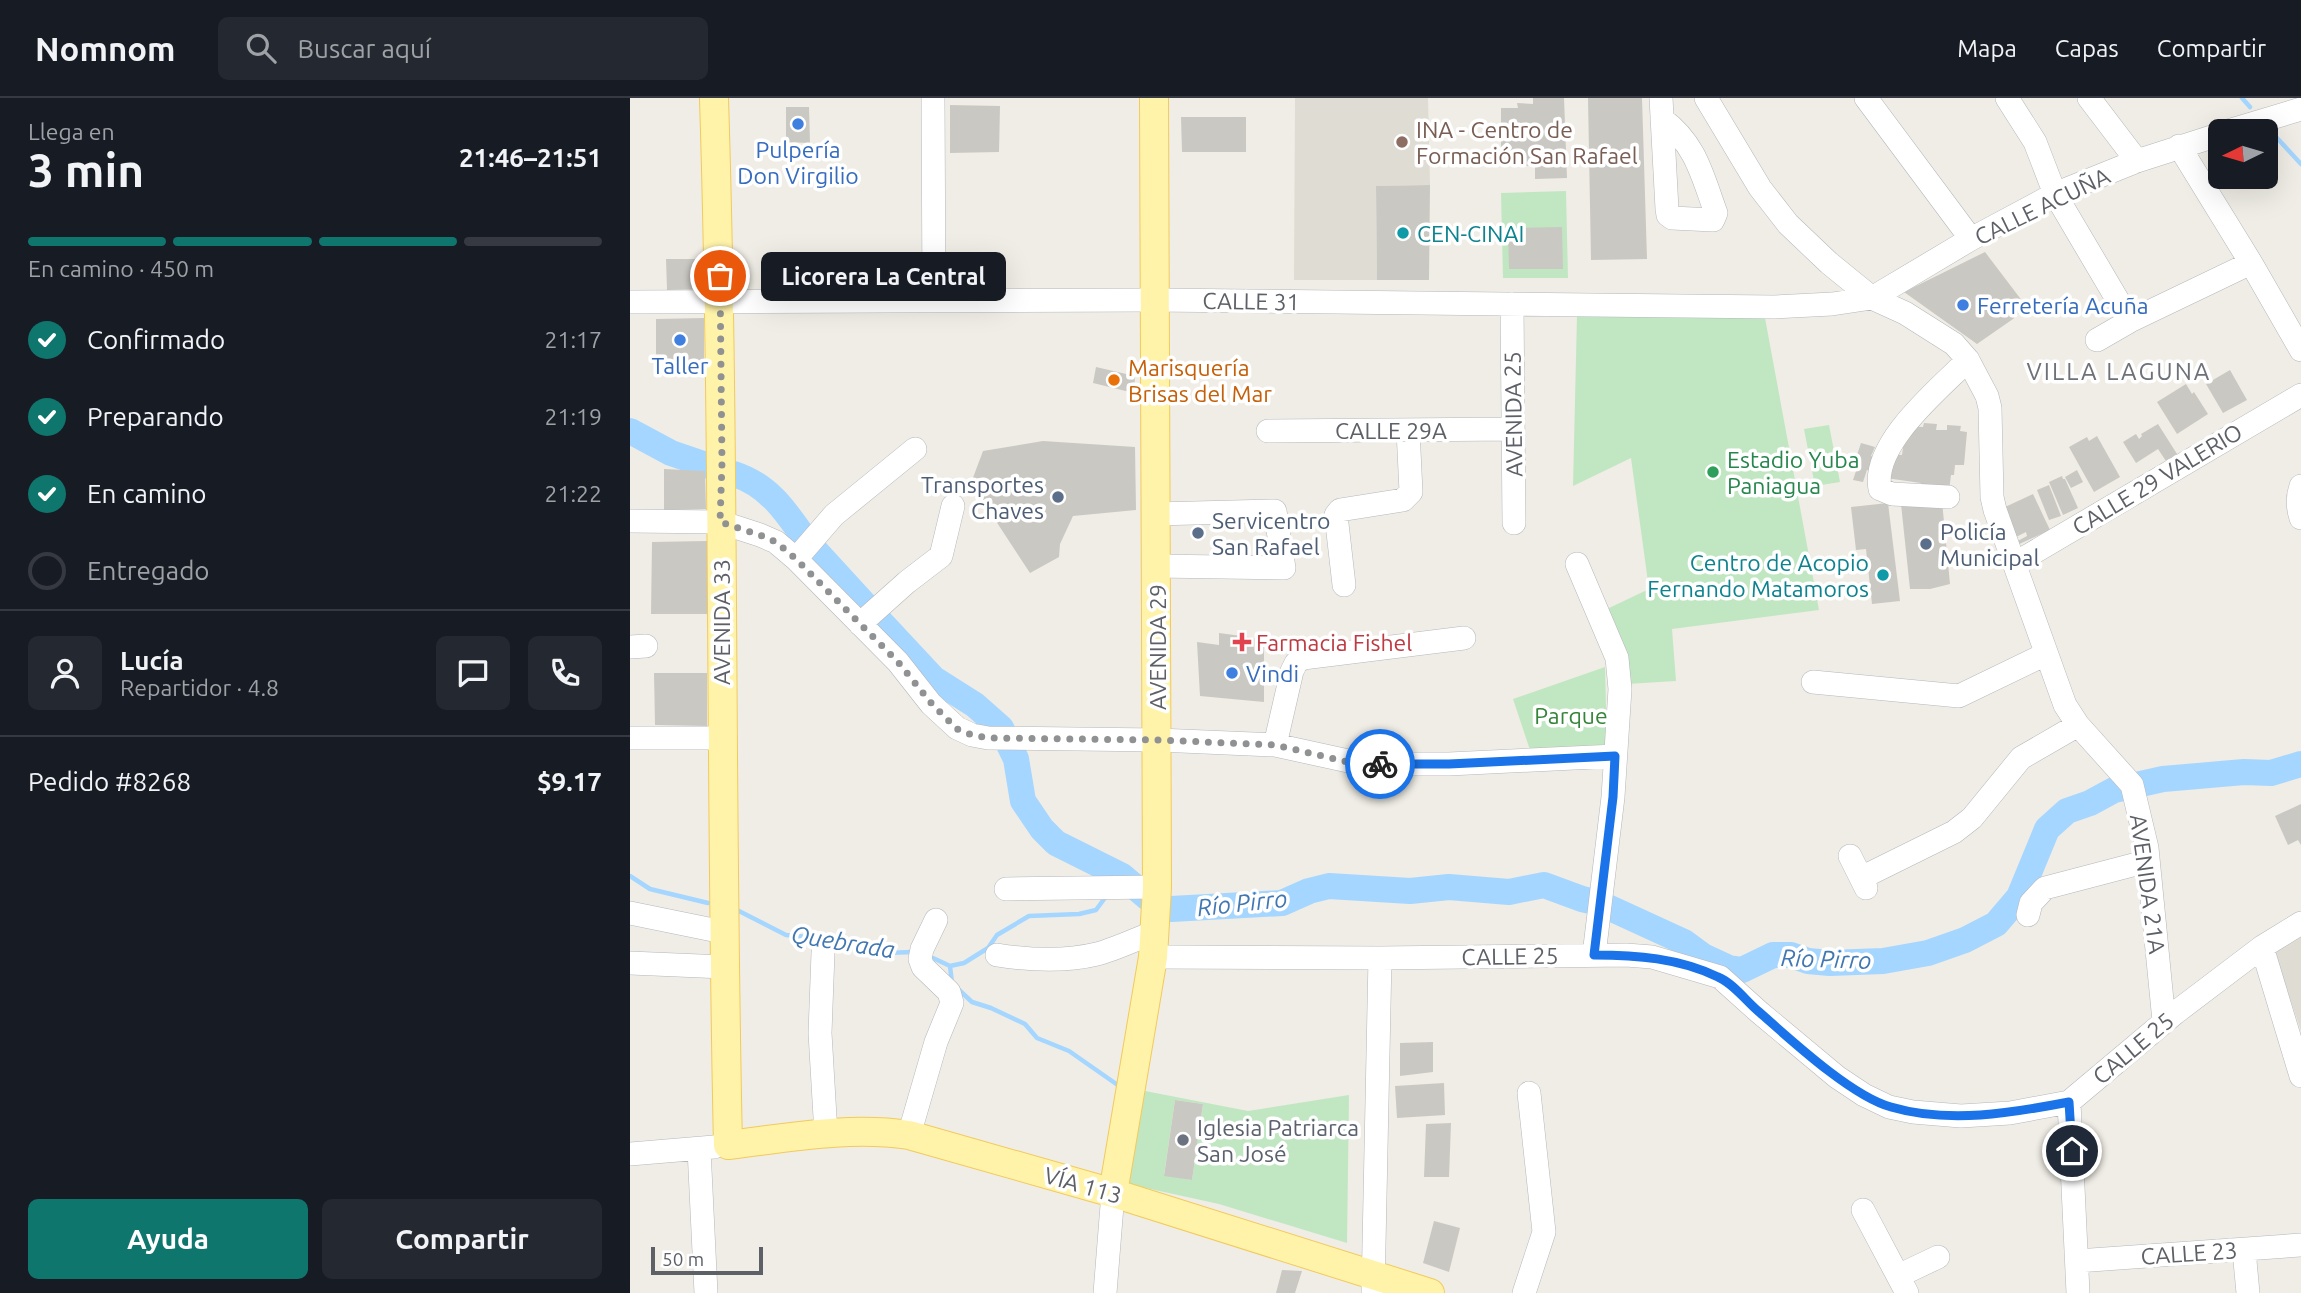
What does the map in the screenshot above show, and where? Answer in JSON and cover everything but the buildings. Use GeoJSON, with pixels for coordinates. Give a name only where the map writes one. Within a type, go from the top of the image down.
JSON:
{"type":"FeatureCollection","features":[{"type":"Feature","properties":{"kind":"main road","name":"AVENIDA 33"},"geometry":{"type":"LineString","coordinates":[[715,98],[721,301],[720,522],[727,1145]]}},
{"type":"Feature","properties":{"kind":"main road","name":"AVENIDA 29"},"geometry":{"type":"LineString","coordinates":[[1113,1193],[1154,944],[1157,887],[1154,98]]}},
{"type":"Feature","properties":{"kind":"main road","name":"VÍA 113"},"geometry":{"type":"LineString","coordinates":[[727,1145],[827,1134],[887,1132],[909,1135],[1113,1193],[1373,1284],[1430,1293]]}},
{"type":"Feature","properties":{"kind":"street"},"geometry":{"type":"LineString","coordinates":[[933,98],[934,300]]}},
{"type":"Feature","properties":{"kind":"street","name":"AVENIDA 21A"},"geometry":{"type":"LineString","coordinates":[[1706,98],[1760,188],[1788,224],[1829,263],[1872,298],[1905,313],[1954,344],[1968,360],[1989,401],[1992,497],[2058,691],[2078,725],[2132,785],[2148,861],[2164,1021]]}},
{"type":"Feature","properties":{"kind":"street"},"geometry":{"type":"LineString","coordinates":[[1866,98],[1971,239]]}},
{"type":"Feature","properties":{"kind":"street"},"geometry":{"type":"LineString","coordinates":[[2007,98],[2035,142],[2055,194],[2130,321]]}},
{"type":"Feature","properties":{"kind":"street"},"geometry":{"type":"LineString","coordinates":[[2089,98],[2137,161]]}},
{"type":"Feature","properties":{"kind":"street"},"geometry":{"type":"LineString","coordinates":[[2268,119],[2301,109]]}},
{"type":"Feature","properties":{"kind":"street","name":"CALLE ACUÑA"},"geometry":{"type":"LineString","coordinates":[[1872,298],[1971,239],[2055,194],[2137,161],[2208,138]]}},
{"type":"Feature","properties":{"kind":"street"},"geometry":{"type":"LineString","coordinates":[[2179,146],[2301,350]]}},
{"type":"Feature","properties":{"kind":"street"},"geometry":{"type":"LineString","coordinates":[[2097,340],[2130,321],[2251,263]]}},
{"type":"Feature","properties":{"kind":"street","name":"CALLE 31"},"geometry":{"type":"LineString","coordinates":[[630,302],[1154,300],[1773,307],[1832,304],[1872,298]]}},
{"type":"Feature","properties":{"kind":"street","name":"AVENIDA 25"},"geometry":{"type":"LineString","coordinates":[[1512,304],[1514,523]]}},
{"type":"Feature","properties":{"kind":"street"},"geometry":{"type":"LineString","coordinates":[[1948,497],[1885,492],[1880,489],[1880,472],[1885,454],[1896,434],[1968,360]]}},
{"type":"Feature","properties":{"kind":"street","name":"CALLE 29 VALERIO"},"geometry":{"type":"LineString","coordinates":[[2014,564],[2301,395]]}},
{"type":"Feature","properties":{"kind":"street","name":"CALLE 29A"},"geometry":{"type":"LineString","coordinates":[[1268,431],[1513,429]]}},
{"type":"Feature","properties":{"kind":"street"},"geometry":{"type":"LineString","coordinates":[[1344,585],[1336,515],[1340,510],[1403,500],[1407,497],[1411,492],[1408,430]]}},
{"type":"Feature","properties":{"kind":"street"},"geometry":{"type":"LineString","coordinates":[[796,559],[834,515],[915,449]]}},
{"type":"Feature","properties":{"kind":"street"},"geometry":{"type":"LineString","coordinates":[[2301,486],[2298,501],[2301,518]]}},
{"type":"Feature","properties":{"kind":"street"},"geometry":{"type":"LineString","coordinates":[[860,624],[941,556],[953,506]]}},
{"type":"Feature","properties":{"kind":"street"},"geometry":{"type":"LineString","coordinates":[[1155,514],[1275,511],[1284,568],[1156,566]]}},
{"type":"Feature","properties":{"kind":"street"},"geometry":{"type":"LineString","coordinates":[[630,521],[720,522],[768,539],[796,559],[898,662],[932,704],[957,729],[972,735],[988,738],[1158,740],[1275,745],[1362,764],[1449,764],[1615,756]]}},
{"type":"Feature","properties":{"kind":"street"},"geometry":{"type":"LineString","coordinates":[[1577,564],[1617,658],[1620,689],[1613,797],[1594,955]]}},
{"type":"Feature","properties":{"kind":"street"},"geometry":{"type":"LineString","coordinates":[[1275,745],[1292,671],[1296,663],[1303,658],[1464,638]]}},
{"type":"Feature","properties":{"kind":"street"},"geometry":{"type":"LineString","coordinates":[[1813,682],[1959,696],[2046,654]]}},
{"type":"Feature","properties":{"kind":"street"},"geometry":{"type":"LineString","coordinates":[[1850,856],[1864,883],[1954,832],[1972,818],[2021,758],[2078,725]]}},
{"type":"Feature","properties":{"kind":"street"},"geometry":{"type":"LineString","coordinates":[[630,738],[722,738]]}},
{"type":"Feature","properties":{"kind":"street"},"geometry":{"type":"LineString","coordinates":[[2028,915],[2036,895],[2045,888],[2148,861]]}},
{"type":"Feature","properties":{"kind":"street"},"geometry":{"type":"LineString","coordinates":[[1006,889],[1157,887]]}},
{"type":"Feature","properties":{"kind":"street"},"geometry":{"type":"LineString","coordinates":[[630,913],[723,932]]}},
{"type":"Feature","properties":{"kind":"street"},"geometry":{"type":"LineString","coordinates":[[909,1135],[936,1042],[952,1003],[949,992],[923,967],[920,959],[936,920]]}},
{"type":"Feature","properties":{"kind":"street","name":"CALLE 25"},"geometry":{"type":"LineString","coordinates":[[1154,944],[1380,958],[1594,955],[1652,957],[1720,977],[1837,1077],[1889,1107],[1961,1116],[2010,1113],[2069,1102],[2164,1021],[2262,947],[2301,923]]}},
{"type":"Feature","properties":{"kind":"street"},"geometry":{"type":"LineString","coordinates":[[997,956],[1061,959],[1154,944]]}},
{"type":"Feature","properties":{"kind":"street"},"geometry":{"type":"LineString","coordinates":[[2262,947],[2301,1076]]}},
{"type":"Feature","properties":{"kind":"street"},"geometry":{"type":"LineString","coordinates":[[823,953],[820,1033],[827,1134]]}},
{"type":"Feature","properties":{"kind":"street"},"geometry":{"type":"LineString","coordinates":[[1373,1284],[1380,958]]}},
{"type":"Feature","properties":{"kind":"street"},"geometry":{"type":"LineString","coordinates":[[630,963],[724,967]]}},
{"type":"Feature","properties":{"kind":"street"},"geometry":{"type":"LineString","coordinates":[[1524,1293],[1544,1232],[1529,1093]]}},
{"type":"Feature","properties":{"kind":"street"},"geometry":{"type":"LineString","coordinates":[[2069,1102],[2078,1293]]}},
{"type":"Feature","properties":{"kind":"street"},"geometry":{"type":"LineString","coordinates":[[630,1154],[727,1145]]}},
{"type":"Feature","properties":{"kind":"street"},"geometry":{"type":"LineString","coordinates":[[699,1149],[706,1293]]}},
{"type":"Feature","properties":{"kind":"street"},"geometry":{"type":"LineString","coordinates":[[1105,1293],[1113,1193]]}},
{"type":"Feature","properties":{"kind":"street"},"geometry":{"type":"LineString","coordinates":[[1863,1210],[1902,1284],[1938,1258]]}},
{"type":"Feature","properties":{"kind":"street","name":"CALLE 23"},"geometry":{"type":"LineString","coordinates":[[2077,1261],[2301,1245]]}},
{"type":"Feature","properties":{"kind":"street"},"geometry":{"type":"LineString","coordinates":[[2244,1250],[2248,1293]]}},
{"type":"Feature","properties":{"kind":"shaded area"},"geometry":{"type":"Polygon","coordinates":[[[1295,98],[1428,98],[1430,185],[1376,186],[1377,280],[1294,280],[1295,98]]]}},
{"type":"Feature","properties":{"kind":"shaded area"},"geometry":{"type":"Polygon","coordinates":[[[2301,934],[2301,1031],[2274,951],[2301,934]]]}},
{"type":"Feature","properties":{"kind":"green space"},"geometry":{"type":"Polygon","coordinates":[[[1566,191],[1568,278],[1503,278],[1501,193],[1566,191]]]}},
{"type":"Feature","properties":{"kind":"green space","name":"Estadio Yuba Paniagua"},"geometry":{"type":"Polygon","coordinates":[[[1577,315],[1765,318],[1819,610],[1672,629],[1676,681],[1627,684],[1607,609],[1649,589],[1631,458],[1573,486],[1577,315]]]}},
{"type":"Feature","properties":{"kind":"green space"},"geometry":{"type":"Polygon","coordinates":[[[1829,425],[1840,482],[1815,486],[1804,429],[1829,425]]]}},
{"type":"Feature","properties":{"kind":"green space","name":"Parque"},"geometry":{"type":"Polygon","coordinates":[[[1605,667],[1607,746],[1531,753],[1513,699],[1605,667]]]}},
{"type":"Feature","properties":{"kind":"green space"},"geometry":{"type":"Polygon","coordinates":[[[1140,1090],[1248,1111],[1349,1095],[1347,1243],[1219,1204],[1128,1182],[1140,1090]],[[1175,1100],[1164,1175],[1192,1180],[1203,1104],[1175,1100]]]}},
{"type":"Feature","properties":{"kind":"waterway","name":"Quebrada"},"geometry":{"type":"LineString","coordinates":[[2242,98],[2250,107]]}},
{"type":"Feature","properties":{"kind":"waterway","name":"Quebrada"},"geometry":{"type":"LineString","coordinates":[[2278,139],[2301,164]]}},
{"type":"Feature","properties":{"kind":"waterway","name":"Río Pirro"},"geometry":{"type":"LineString","coordinates":[[630,431],[671,453],[712,467]]}},
{"type":"Feature","properties":{"kind":"waterway","name":"Río Pirro"},"geometry":{"type":"LineString","coordinates":[[734,474],[757,485],[775,500],[805,539]]}},
{"type":"Feature","properties":{"kind":"waterway","name":"Río Pirro"},"geometry":{"type":"LineString","coordinates":[[813,548],[868,608]]}},
{"type":"Feature","properties":{"kind":"waterway","name":"Río Pirro"},"geometry":{"type":"LineString","coordinates":[[878,619],[934,679],[975,705],[1001,728],[1016,759],[1023,801],[1042,829],[1056,843],[1122,876],[1148,898]]}},
{"type":"Feature","properties":{"kind":"waterway","name":"Río Pirro"},"geometry":{"type":"LineString","coordinates":[[1171,909],[1282,903],[1309,891],[1329,886],[1410,891],[1449,887],[1509,892],[1544,885],[1599,903],[1684,942],[1703,956],[1729,968],[1742,970],[1773,955],[1791,955],[1808,961],[1830,963],[1883,961],[1928,953],[1965,940],[1996,924],[2019,897],[2047,829],[2067,811],[2114,790],[2163,779],[2244,772],[2271,773],[2301,764]]}},
{"type":"Feature","properties":{"kind":"waterway","name":"Quebrada"},"geometry":{"type":"LineString","coordinates":[[630,876],[650,889],[708,903]]}},
{"type":"Feature","properties":{"kind":"waterway","name":"Quebrada"},"geometry":{"type":"LineString","coordinates":[[933,958],[950,966],[964,963],[988,948],[997,935],[1029,916],[1079,914],[1096,910],[1107,895]]}},
{"type":"Feature","properties":{"kind":"waterway","name":"Quebrada"},"geometry":{"type":"LineString","coordinates":[[737,910],[786,935],[819,938],[887,953],[912,952]]}},
{"type":"Feature","properties":{"kind":"waterway"},"geometry":{"type":"LineString","coordinates":[[950,966],[952,983]]}},
{"type":"Feature","properties":{"kind":"waterway"},"geometry":{"type":"LineString","coordinates":[[958,989],[972,1002],[1025,1024],[1037,1038],[1069,1051],[1122,1088]]}},
{"type":"Feature","properties":{"kind":"way so far"},"geometry":{"type":"LineString","coordinates":[[720,276],[720,522],[776,542],[796,559],[898,662],[932,704],[957,729],[988,738],[1158,740],[1275,745],[1348,762],[1380,764]]}},
{"type":"Feature","properties":{"kind":"place","name":"Pulpería Don Virgilio"},"geometry":{"type":"Point","coordinates":[798,124]}},
{"type":"Feature","properties":{"kind":"place","name":"INA - Centro de Formación San Rafael"},"geometry":{"type":"Point","coordinates":[1402,142]}},
{"type":"Feature","properties":{"kind":"place","name":"CEN-CINAI"},"geometry":{"type":"Point","coordinates":[1403,233]}},
{"type":"Feature","properties":{"kind":"place","name":"Licorera La Central"},"geometry":{"type":"Point","coordinates":[720,276]}},
{"type":"Feature","properties":{"kind":"place","name":"Ferretería Acuña"},"geometry":{"type":"Point","coordinates":[1963,305]}},
{"type":"Feature","properties":{"kind":"place","name":"Taller"},"geometry":{"type":"Point","coordinates":[680,340]}},
{"type":"Feature","properties":{"kind":"place","name":"Marisquería Brisas del Mar"},"geometry":{"type":"Point","coordinates":[1114,380]}},
{"type":"Feature","properties":{"kind":"place","name":"Estadio Yuba Paniagua"},"geometry":{"type":"Point","coordinates":[1713,472]}},
{"type":"Feature","properties":{"kind":"place","name":"Transportes Chaves"},"geometry":{"type":"Point","coordinates":[1058,497]}},
{"type":"Feature","properties":{"kind":"place","name":"Servicentro San Rafael"},"geometry":{"type":"Point","coordinates":[1198,533]}},
{"type":"Feature","properties":{"kind":"place","name":"Policía Municipal"},"geometry":{"type":"Point","coordinates":[1926,544]}},
{"type":"Feature","properties":{"kind":"place","name":"Centro de Acopio Fernando Matamoros"},"geometry":{"type":"Point","coordinates":[1883,575]}},
{"type":"Feature","properties":{"kind":"place","name":"Farmacia Fishel"},"geometry":{"type":"Point","coordinates":[1242,642]}},
{"type":"Feature","properties":{"kind":"place","name":"Vindi"},"geometry":{"type":"Point","coordinates":[1232,673]}},
{"type":"Feature","properties":{"kind":"place","name":"Iglesia Patriarca San José"},"geometry":{"type":"Point","coordinates":[1183,1140]}},
{"type":"Feature","properties":{"kind":"district","name":"VILLA LAGUNA"},"geometry":{"type":"Point","coordinates":[2119,371]}},
{"type":"Feature","properties":{"kind":"route"},"geometry":{"type":"LineString","coordinates":[[1380,764],[1449,764],[1615,756],[1613,797],[1594,955],[1652,957],[1720,977],[1837,1077],[1889,1107],[1961,1116],[2010,1113],[2069,1102],[2072,1151]]}}]}
